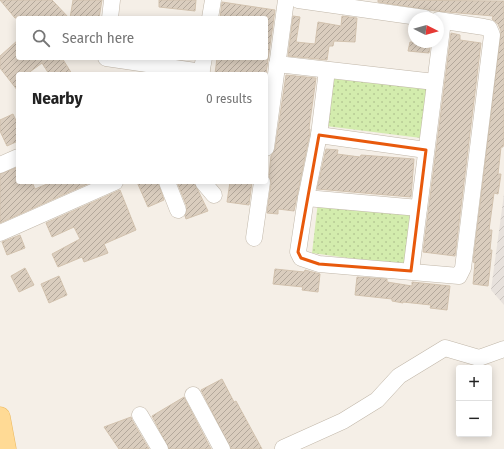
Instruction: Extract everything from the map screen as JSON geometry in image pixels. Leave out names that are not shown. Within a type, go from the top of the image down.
[{"type":"main road","points":[[0,417],[6,449]]},
{"type":"street","points":[[110,16],[112,0]]},
{"type":"street","points":[[210,16],[213,0]]},
{"type":"street","points":[[268,133],[286,0]]},
{"type":"street","points":[[298,0],[408,16]]},
{"type":"street","points":[[326,70],[319,135],[306,198],[298,252],[301,258],[319,264],[459,276],[463,268],[492,35],[489,28],[484,26],[444,20]]},
{"type":"street","points":[[411,271],[438,48]]},
{"type":"street","points":[[106,60],[202,68]]},
{"type":"street","points":[[277,64],[435,82]]},
{"type":"street","points":[[319,135],[426,150]]},
{"type":"street","points":[[0,165],[16,159]]},
{"type":"street","points":[[0,233],[110,184]]},
{"type":"street","points":[[168,184],[178,210]]},
{"type":"street","points":[[205,184],[214,196]]},
{"type":"street","points":[[254,238],[262,184]]},
{"type":"street","points":[[306,198],[419,208]]},
{"type":"street","points":[[283,448],[343,420],[378,400],[399,376],[445,348],[479,358],[504,349]]},
{"type":"street","points":[[193,395],[222,449]]},
{"type":"street","points":[[140,415],[160,449]]},
{"type":"highlighted area","points":[[319,135],[426,150],[411,271],[319,264],[301,258],[298,252]]},
{"type":"shaded area","points":[[504,194],[504,305],[491,290]]},
{"type":"green space","points":[[333,75],[428,88],[421,138],[326,126]]},
{"type":"green space","points":[[318,202],[413,215],[406,266],[312,253]]},
{"type":"building","points":[[0,0],[52,0],[67,16],[16,16],[15,18]]},
{"type":"building","points":[[73,0],[102,0],[99,16],[70,16]]},
{"type":"building","points":[[159,0],[196,0],[195,11],[159,7]]},
{"type":"building","points":[[378,0],[504,1],[504,142],[503,147],[501,147],[498,174],[501,174],[498,194],[494,193],[489,230],[492,230],[490,250],[492,250],[488,286],[473,284],[475,263],[473,262],[501,31],[498,24],[492,19],[493,16],[436,11],[378,2]]},
{"type":"building","points":[[222,2],[275,10],[268,60],[268,16],[220,16]]},
{"type":"building","points":[[293,16],[300,17],[296,42],[315,44],[318,22],[341,26],[342,16],[357,18],[355,42],[334,41],[333,46],[329,46],[327,60],[288,56]]},
{"type":"building","points":[[451,33],[460,35],[460,40],[481,43],[455,256],[423,252]]},
{"type":"building","points":[[16,42],[16,60],[63,60],[71,72],[48,72],[42,63],[30,72],[16,72],[16,88],[0,68],[0,56]]},
{"type":"building","points":[[409,48],[430,48],[429,53],[408,51]]},
{"type":"building","points":[[217,60],[268,60],[266,72],[215,72]]},
{"type":"building","points":[[286,75],[316,78],[309,128],[310,133],[294,211],[278,209],[278,214],[267,213],[271,183],[269,175],[271,156],[275,149]]},
{"type":"building","points":[[13,114],[16,121],[16,142],[7,146],[0,131],[0,120]]},
{"type":"building","points":[[326,149],[338,150],[337,154],[360,157],[361,155],[414,159],[411,197],[317,189]]},
{"type":"building","points":[[16,168],[16,184],[33,184],[35,189],[47,184],[88,184],[0,223],[0,174]]},
{"type":"building","points":[[138,184],[159,184],[164,200],[148,207]]},
{"type":"building","points":[[178,184],[195,184],[208,211],[186,219],[185,216],[187,207]]},
{"type":"building","points":[[230,184],[252,184],[249,205],[227,202]]},
{"type":"building","points":[[120,190],[136,230],[104,244],[108,253],[84,262],[82,257],[58,267],[52,254],[80,239],[74,227],[52,237],[46,223]]},
{"type":"building","points":[[20,235],[25,248],[7,255],[2,242]]},
{"type":"building","points":[[25,268],[34,285],[19,292],[11,276]]},
{"type":"building","points":[[275,269],[304,272],[305,270],[320,274],[318,292],[302,290],[303,287],[273,284]]},
{"type":"building","points":[[59,276],[67,295],[49,303],[41,284]]},
{"type":"building","points":[[357,277],[387,279],[387,282],[412,286],[412,282],[450,286],[447,310],[430,308],[431,305],[403,303],[392,301],[392,299],[355,295]]},
{"type":"building","points":[[222,379],[234,402],[236,401],[262,449],[231,449],[201,390]]},
{"type":"building","points":[[184,397],[211,449],[169,449],[152,416]]},
{"type":"building","points":[[131,417],[149,449],[119,449],[104,427]]}]
